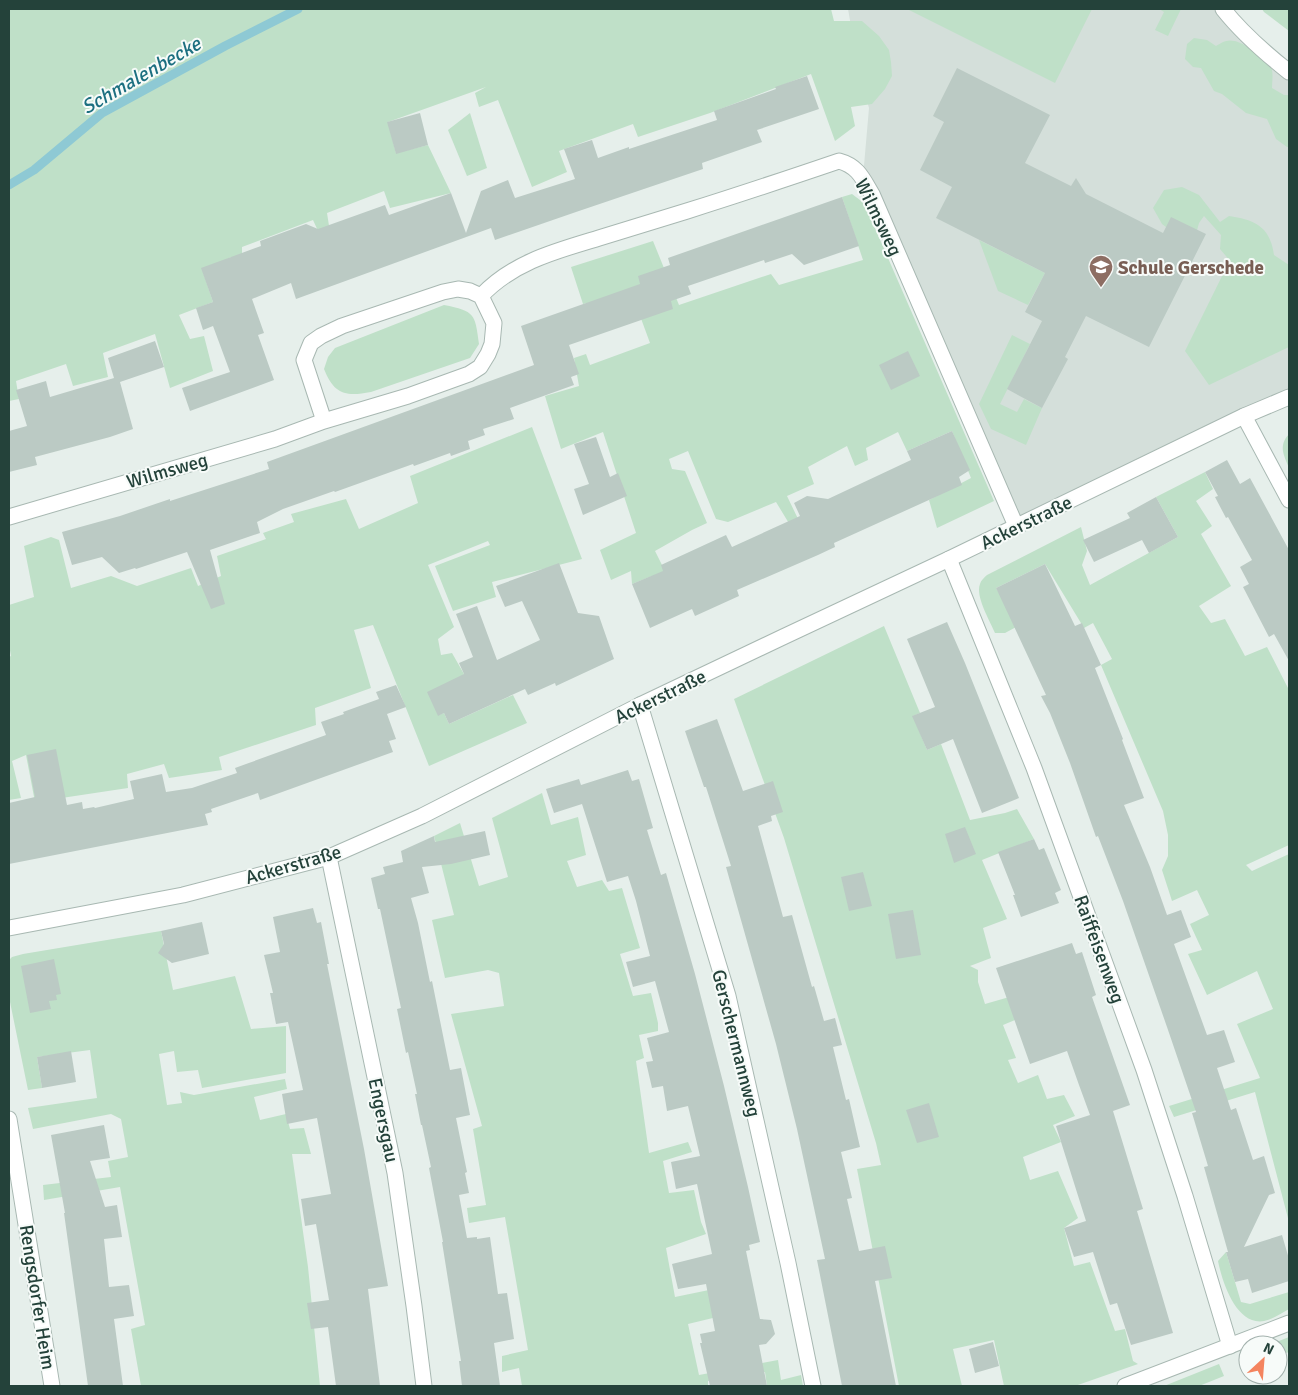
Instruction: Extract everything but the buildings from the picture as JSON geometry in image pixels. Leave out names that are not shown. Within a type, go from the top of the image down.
[{"type":"street","points":[[1223,9],[1248,37],[1289,72]]},
{"type":"street","name":"Wilmsweg","points":[[9,517],[275,438],[408,396],[469,374],[480,367],[492,344],[494,323],[481,296],[493,284],[514,269],[546,256],[839,161],[848,163],[857,170],[872,194],[1016,526]]},
{"type":"street","points":[[324,421],[304,360],[311,344],[342,326],[443,292],[458,289],[470,291],[481,296]]},
{"type":"street","name":"Ackerstraße","points":[[9,928],[183,895],[329,856],[422,816],[640,705],[949,559],[1244,416],[1289,397]]},
{"type":"street","points":[[1244,416],[1289,500]]},
{"type":"street","name":"Raiffeisenweg","points":[[949,559],[1034,768],[1144,1070],[1185,1196],[1230,1346]]},
{"type":"street","name":"Gerschermannweg","points":[[640,705],[728,996],[788,1263],[813,1386]]},
{"type":"street","name":"Engersgau","points":[[329,856],[395,1173],[424,1386]]},
{"type":"street","name":"Rengsdorfer Heim","points":[[9,1119],[52,1386]]},
{"type":"street","points":[[1126,1386],[1289,1324]]},
{"type":"shaded area","name":"Schule Gerschede","points":[[848,9],[1223,9],[1289,71],[1289,400],[1016,526],[863,177],[869,108],[860,77]]},
{"type":"green space","points":[[9,9],[831,9],[834,21],[862,21],[879,36],[889,50],[892,76],[885,89],[872,104],[851,107],[855,126],[835,141],[811,74],[710,113],[638,137],[633,124],[559,151],[567,172],[532,187],[498,100],[479,107],[475,93],[486,87],[388,122],[396,153],[428,145],[451,193],[390,208],[384,191],[327,213],[330,232],[319,233],[313,220],[242,247],[242,260],[231,257],[203,272],[213,302],[179,315],[190,339],[204,336],[213,371],[170,388],[155,334],[103,353],[108,377],[73,386],[66,364],[16,381],[19,399],[9,401]]},
{"type":"green space","points":[[907,9],[1092,9],[1055,83]]},
{"type":"green space","points":[[1159,9],[1181,9],[1168,36],[1155,30],[1164,12]]},
{"type":"green space","points":[[1262,9],[1289,9],[1289,31],[1264,12]]},
{"type":"green space","points":[[1194,38],[1207,40],[1216,46],[1227,41],[1238,42],[1254,50],[1264,58],[1272,70],[1272,88],[1284,95],[1289,95],[1289,147],[1276,139],[1267,119],[1246,113],[1222,94],[1214,91],[1201,68],[1193,67],[1185,59],[1187,44]]},
{"type":"green space","points":[[470,113],[487,168],[467,176],[448,130]]},
{"type":"green space","points":[[1182,187],[1199,195],[1220,222],[1229,216],[1247,220],[1260,226],[1269,238],[1274,255],[1289,265],[1289,347],[1209,385],[1185,351],[1226,268],[1242,275],[1220,249],[1221,235],[1204,216],[1199,223],[1196,234],[1174,233],[1162,224],[1153,208],[1164,190]]},
{"type":"green space","points":[[852,194],[864,203],[994,501],[937,528],[929,500],[971,478],[952,431],[907,451],[898,432],[866,448],[868,460],[855,466],[847,446],[808,467],[814,484],[787,496],[800,523],[790,525],[776,502],[728,522],[716,519],[688,451],[669,459],[672,469],[685,471],[707,523],[655,551],[672,585],[652,576],[632,584],[631,571],[611,580],[600,550],[636,533],[603,432],[561,449],[545,396],[579,386],[574,358],[586,354],[590,365],[650,343],[632,294],[583,304],[571,267],[653,241],[679,305],[771,274],[779,285],[863,260],[842,197]]},
{"type":"green space","points":[[979,240],[1045,273],[1028,305],[998,291]]},
{"type":"green space","points":[[444,305],[468,312],[474,320],[479,344],[470,358],[371,392],[347,394],[336,389],[332,384],[324,369],[328,357],[335,348]]},
{"type":"green space","points":[[1012,335],[1030,344],[1000,404],[1017,412],[1024,399],[1042,408],[1026,445],[991,429],[979,404]]},
{"type":"green space","points":[[532,427],[582,559],[492,582],[496,597],[453,611],[435,566],[490,545],[488,541],[428,565],[454,627],[438,639],[441,655],[452,653],[464,674],[439,715],[444,713],[449,724],[513,695],[527,723],[429,766],[373,625],[354,630],[371,688],[315,708],[316,725],[219,757],[222,770],[169,778],[164,764],[127,774],[128,788],[35,802],[26,755],[12,761],[21,798],[9,800],[9,657],[11,656],[9,645],[9,605],[34,597],[24,546],[51,537],[59,540],[71,588],[111,576],[137,586],[191,568],[198,586],[221,576],[217,556],[266,539],[263,533],[294,522],[291,514],[346,499],[359,529],[418,503],[410,476]]},
{"type":"green space","points":[[1289,434],[1289,468],[1283,447]]},
{"type":"green space","points":[[1205,472],[1213,489],[1196,501],[1212,526],[1201,534],[1231,586],[1199,606],[1211,623],[1225,619],[1245,656],[1267,647],[1289,690],[1289,845],[1246,865],[1252,871],[1289,854],[1289,1222],[1255,1092],[1174,1117],[1169,1106],[1260,1078],[1237,1024],[1273,1009],[1257,971],[1207,995],[1188,954],[1202,950],[1190,924],[1209,915],[1197,890],[1172,901],[1162,870],[1168,856],[1168,835],[1163,811],[1101,665],[1112,659],[1093,623],[1084,628],[1045,564],[996,588],[1018,626],[1005,633],[995,633],[984,608],[979,589],[980,583],[987,575],[1081,527],[1087,551],[1082,565],[1090,585],[1178,537],[1156,497]]},
{"type":"green space","points":[[884,626],[920,713],[913,716],[927,750],[941,744],[970,820],[1017,809],[1034,839],[982,860],[1007,919],[983,928],[991,958],[970,966],[978,970],[978,982],[985,1004],[1030,991],[1037,1011],[1003,1025],[1016,1058],[1008,1060],[1018,1083],[1038,1075],[1047,1099],[1064,1095],[1075,1116],[1053,1125],[1061,1142],[1023,1157],[1030,1180],[1058,1171],[1078,1218],[1064,1228],[1074,1266],[1090,1262],[1115,1331],[1125,1329],[1133,1361],[1138,1364],[1075,1386],[1004,1386],[994,1340],[953,1349],[962,1386],[899,1386],[857,1169],[881,1165],[876,1143],[784,838],[734,699]]},
{"type":"green space","points":[[542,793],[551,825],[578,817],[586,855],[567,861],[577,887],[602,880],[609,891],[622,888],[640,948],[620,954],[633,996],[651,993],[658,1023],[658,1031],[639,1035],[644,1058],[636,1061],[649,1153],[688,1142],[692,1152],[663,1161],[669,1193],[694,1190],[701,1222],[706,1234],[666,1248],[675,1297],[709,1290],[717,1317],[688,1324],[699,1375],[778,1360],[781,1380],[801,1375],[803,1386],[767,1386],[765,1372],[708,1381],[708,1386],[522,1386],[519,1368],[502,1372],[502,1356],[528,1350],[505,1217],[469,1223],[467,1208],[486,1205],[473,1129],[482,1126],[451,1014],[504,1006],[499,973],[488,970],[445,978],[432,920],[454,915],[434,836],[460,823],[479,886],[508,877],[492,818]]},
{"type":"green space","points":[[161,931],[173,990],[235,976],[251,1029],[286,1026],[286,1073],[202,1088],[198,1070],[177,1072],[174,1051],[159,1054],[167,1105],[182,1103],[180,1092],[194,1095],[285,1079],[287,1089],[254,1097],[260,1120],[286,1114],[290,1129],[304,1128],[311,1154],[292,1154],[308,1267],[320,1386],[141,1386],[131,1329],[145,1325],[120,1187],[44,1200],[43,1185],[111,1177],[108,1161],[128,1157],[121,1119],[111,1114],[33,1129],[28,1108],[97,1098],[90,1050],[37,1057],[42,1088],[28,1090],[9,997],[9,960],[12,957],[23,954]]},
{"type":"green space","points":[[1226,1252],[1241,1302],[1250,1304],[1289,1292],[1289,1309],[1264,1321],[1254,1321],[1246,1317],[1232,1300],[1223,1280],[1218,1261]]},
{"type":"green space","points":[[1219,1364],[1224,1376],[1199,1386],[1164,1386]]},
{"type":"waterway","name":"Schmalenbecke","points":[[9,185],[34,170],[102,113],[225,46],[298,9]]},
{"type":"place","name":"Schule Gerschede","points":[[1101,288]]}]
